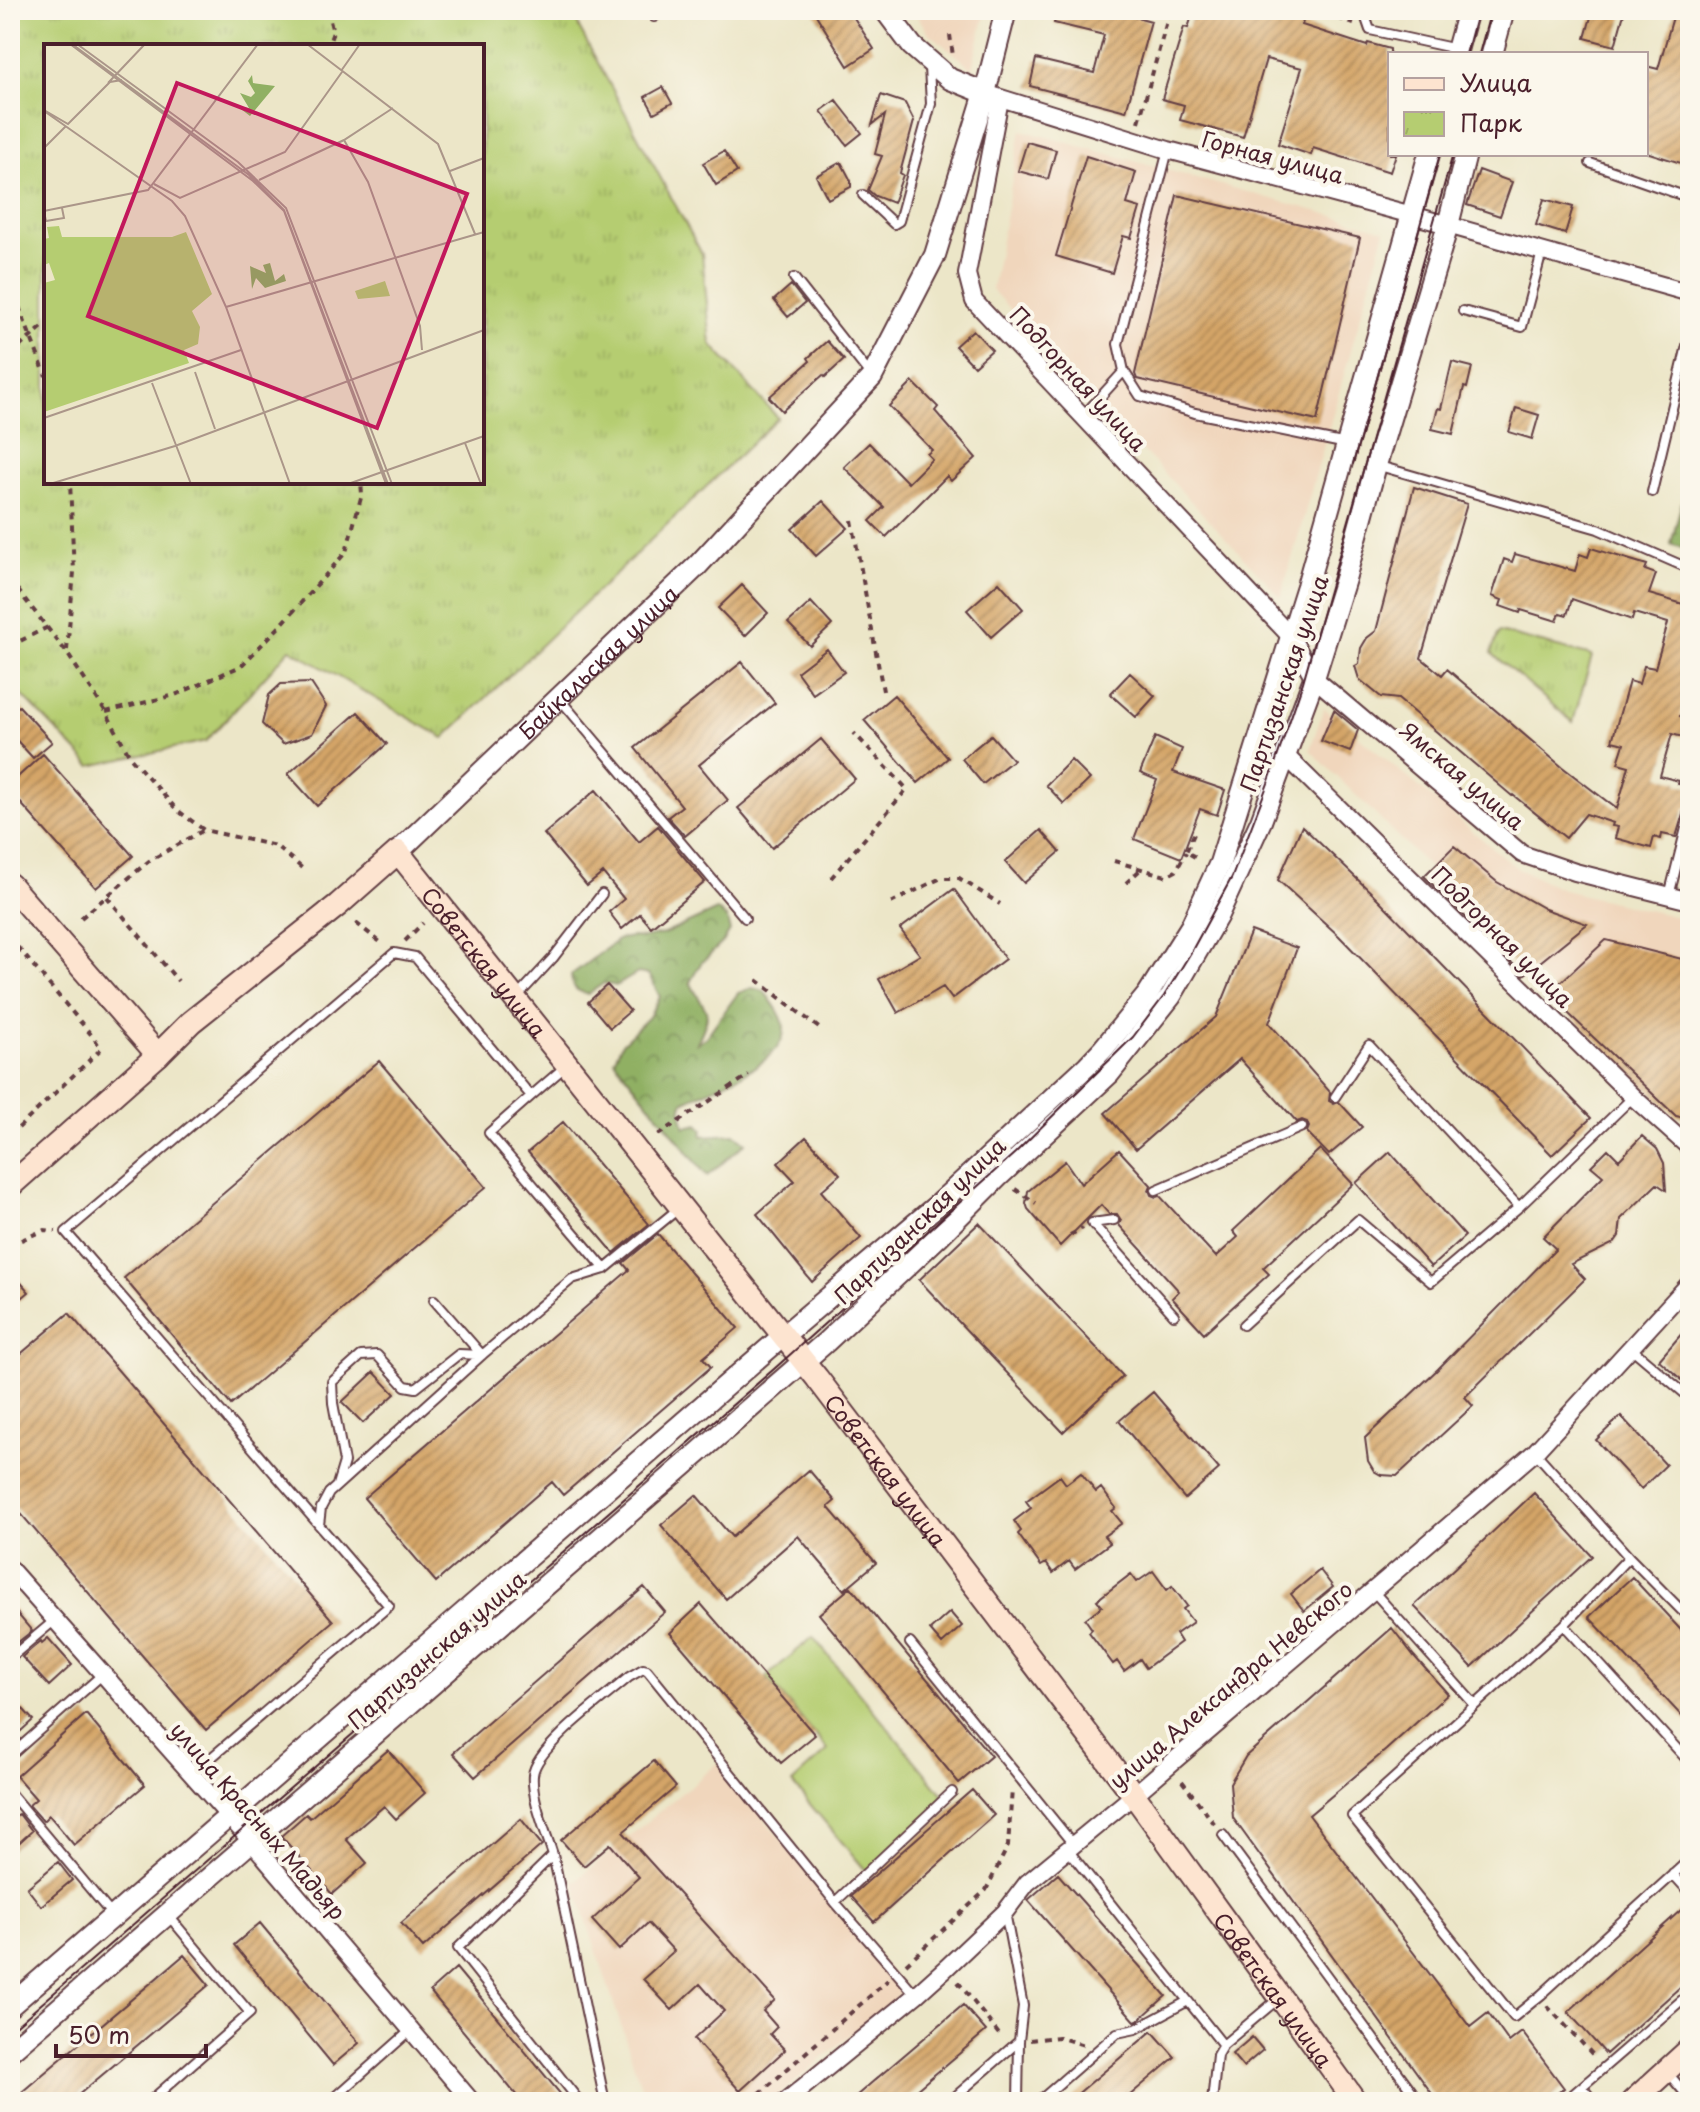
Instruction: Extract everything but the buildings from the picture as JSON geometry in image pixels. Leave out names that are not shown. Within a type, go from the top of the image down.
[{"type":"main road","name":"Советская улица","points":[[398,852],[803,1361],[1134,1795],[1356,2102]]},
{"type":"main road","name":"Байкальская улица","points":[[10,1186],[191,1022],[338,905],[398,852]]},
{"type":"main road","points":[[10,885],[158,1055]]},
{"type":"main road","points":[[1632,2102],[1690,2049]]},
{"type":"street","points":[[885,10],[912,46],[950,79],[993,96]]},
{"type":"street","name":"Байкальская улица","points":[[398,852],[698,565],[872,377],[935,255],[993,96],[1006,10]]},
{"type":"street","points":[[1457,51],[1468,10]]},
{"type":"street","points":[[1493,52],[1504,10]]},
{"type":"street","name":"Горная улица","points":[[993,96],[1168,150],[1690,293]]},
{"type":"street","name":"Подгорная улица","points":[[993,96],[967,274],[974,301],[1291,637]]},
{"type":"street","name":"Партизанская улица","points":[[10,2006],[935,1207],[1087,1066],[1148,994],[1191,926],[1220,863],[1291,637],[1428,156]]},
{"type":"street","name":"Партизанская улица","points":[[10,2051],[803,1361],[1109,1074],[1171,996],[1217,917],[1261,821],[1314,678],[1448,225],[1465,156]]},
{"type":"street","name":"Ямская улица","points":[[1291,637],[1314,678],[1522,854],[1575,872],[1690,901]]},
{"type":"street","name":"Подгорная улица","points":[[1285,755],[1633,1097],[1690,1148]]},
{"type":"street","name":"улица Александра Невского","points":[[785,2102],[946,1968],[1005,1912],[1027,1883],[1535,1452],[1690,1283]]},
{"type":"street","name":"улица Красных Мадьяр","points":[[10,1570],[251,1841],[472,2102]]},
{"type":"lane","points":[[654,17],[663,10]]},
{"type":"lane","points":[[1363,10],[1370,30],[1457,51]]},
{"type":"lane","points":[[863,195],[894,224],[899,221],[931,104],[929,61]]},
{"type":"lane","points":[[1168,150],[1118,344],[1124,371],[1140,396],[1195,413],[1347,444]]},
{"type":"lane","points":[[1590,163],[1690,198]]},
{"type":"lane","points":[[1463,311],[1522,327],[1542,252]]},
{"type":"lane","points":[[794,278],[872,377]]},
{"type":"lane","points":[[1652,492],[1690,333]]},
{"type":"lane","points":[[1083,416],[1124,371]]},
{"type":"lane","points":[[1376,465],[1598,529],[1690,569]]},
{"type":"lane","points":[[559,697],[745,918]]},
{"type":"lane","points":[[1669,896],[1690,812]]},
{"type":"lane","points":[[515,999],[553,958],[602,894]]},
{"type":"lane","points":[[192,1774],[389,1606],[66,1232],[394,953],[415,957],[531,1096]]},
{"type":"lane","points":[[1335,1097],[1369,1045],[1519,1207]]},
{"type":"lane","points":[[567,1065],[489,1133],[605,1269]]},
{"type":"lane","points":[[1243,1325],[1358,1220],[1431,1282],[1519,1207],[1633,1097]]},
{"type":"lane","points":[[1156,1190],[1302,1127]]},
{"type":"lane","points":[[319,1525],[321,1508],[329,1493],[482,1355],[572,1279],[605,1269],[680,1207]]},
{"type":"lane","points":[[1114,1220],[1092,1223],[1174,1315]]},
{"type":"lane","points":[[434,1300],[482,1355]]},
{"type":"lane","points":[[1631,1347],[1690,1398]]},
{"type":"lane","points":[[337,1486],[344,1462],[332,1382],[361,1356],[377,1355],[405,1386],[416,1388],[459,1354],[482,1355]]},
{"type":"lane","points":[[1535,1452],[1629,1557],[1690,1619]]},
{"type":"lane","points":[[1629,1557],[1564,1625],[1352,1816],[1514,2017],[1690,1859]]},
{"type":"lane","points":[[1373,1591],[1474,1704]]},
{"type":"lane","points":[[10,1658],[55,1620]]},
{"type":"lane","points":[[1564,1625],[1690,1763]]},
{"type":"lane","points":[[910,1643],[1013,1770],[1223,2045]]},
{"type":"lane","points":[[605,2102],[553,1855],[533,1788],[535,1765],[548,1746],[629,1677],[643,1669],[647,1670],[835,1902],[916,1995]]},
{"type":"lane","points":[[10,1756],[103,1674]]},
{"type":"lane","points":[[835,1902],[952,1792]]},
{"type":"lane","points":[[10,1793],[114,1917]]},
{"type":"lane","points":[[1223,1835],[1420,2102]]},
{"type":"lane","points":[[553,1855],[458,1948],[580,2102]]},
{"type":"lane","points":[[1673,1874],[1690,1893]]},
{"type":"lane","points":[[1005,1912],[1023,2006],[1018,2102]]},
{"type":"lane","points":[[149,2102],[250,2013],[167,1914]]},
{"type":"lane","points":[[1564,2102],[1690,1993]]},
{"type":"lane","points":[[1212,2102],[1217,2055],[1223,2045],[1282,1996]]},
{"type":"lane","points":[[1038,2102],[1117,2033],[1136,2029],[1188,2001]]},
{"type":"lane","points":[[330,2102],[411,2030]]},
{"type":"lane","points":[[949,2102],[1019,2041]]},
{"type":"lane","points":[[1666,2071],[1690,2099]]},
{"type":"lane","points":[[1582,2087],[1594,2102]]},
{"type":"path","points":[[327,10],[333,32],[329,44]]},
{"type":"path","points":[[1134,140],[1170,10]]},
{"type":"path","points":[[1315,10],[1370,30]]},
{"type":"path","points":[[950,35],[954,58]]},
{"type":"path","points":[[10,284],[44,371]]},
{"type":"path","points":[[10,355],[44,326]]},
{"type":"path","points":[[67,653],[74,572],[70,484]]},
{"type":"path","points":[[106,712],[175,695],[241,666],[346,552],[362,494],[361,484]]},
{"type":"path","points":[[852,520],[883,691]]},
{"type":"path","points":[[10,580],[67,653],[106,712],[131,758],[177,810],[204,830],[276,846],[302,868]]},
{"type":"path","points":[[10,646],[48,627]]},
{"type":"path","points":[[831,878],[907,789],[854,733]]},
{"type":"path","points":[[81,918],[149,861],[204,830]]},
{"type":"path","points":[[1114,861],[1166,876],[1176,871],[1194,834]]},
{"type":"path","points":[[1186,852],[1199,859]]},
{"type":"path","points":[[1126,883],[1141,869]]},
{"type":"path","points":[[891,903],[941,878],[959,878],[1000,904]]},
{"type":"path","points":[[107,897],[178,981]]},
{"type":"path","points":[[356,923],[394,953],[423,923]]},
{"type":"path","points":[[10,938],[101,1049],[10,1136]]},
{"type":"path","points":[[757,980],[819,1028]]},
{"type":"path","points":[[658,1135],[749,1075]]},
{"type":"path","points":[[998,1177],[1036,1203]]},
{"type":"path","points":[[10,1245],[44,1230],[66,1232]]},
{"type":"path","points":[[750,2102],[986,1890],[1008,1846],[1013,1770]]},
{"type":"path","points":[[1182,1781],[1223,1835]]},
{"type":"path","points":[[946,1968],[1010,2049]]},
{"type":"path","points":[[1547,2006],[1600,2063]]},
{"type":"path","points":[[1019,2041],[1058,2037],[1098,2049]]},
{"type":"shaded area","points":[[913,10],[986,10],[972,68],[928,32]]},
{"type":"shaded area","points":[[1021,130],[1385,230],[1281,597],[992,290]]},
{"type":"shaded area","points":[[1324,708],[1518,869],[1567,891],[1690,920],[1690,1119],[1647,1082],[1310,750]]},
{"type":"shaded area","points":[[718,1763],[905,1990],[770,2102],[646,2102],[574,1882]]},
{"type":"green space","points":[[10,10],[575,10],[579,28],[702,254],[711,344],[778,418],[444,738],[290,649],[206,741],[91,766],[22,695],[10,704]]},
{"type":"green space","points":[[1690,471],[1690,551],[1671,544]]},
{"type":"green space","points":[[1499,632],[1592,656],[1573,722],[1491,653]]},
{"type":"green space","points":[[717,910],[727,919],[730,931],[701,963],[690,982],[707,1017],[697,1043],[706,1037],[738,993],[752,988],[764,991],[780,1014],[784,1029],[781,1042],[759,1064],[683,1102],[681,1112],[685,1127],[698,1124],[703,1129],[702,1136],[735,1134],[746,1143],[707,1176],[614,1060],[622,1043],[649,1017],[660,997],[649,975],[638,973],[616,986],[604,983],[588,994],[575,988],[571,975],[619,939],[664,934]]},
{"type":"green space","points":[[813,1637],[949,1802],[868,1873],[792,1783],[828,1750],[766,1677]]},
{"type":"tram line","points":[[1467,52],[1478,10]]},
{"type":"tram line","points":[[1480,52],[1491,10]]},
{"type":"tram line","points":[[1353,464],[1439,156]]},
{"type":"tram line","points":[[10,2031],[774,1369],[1015,1153],[1133,1037],[1190,954],[1232,877],[1270,778],[1303,682],[1452,156]]}]
